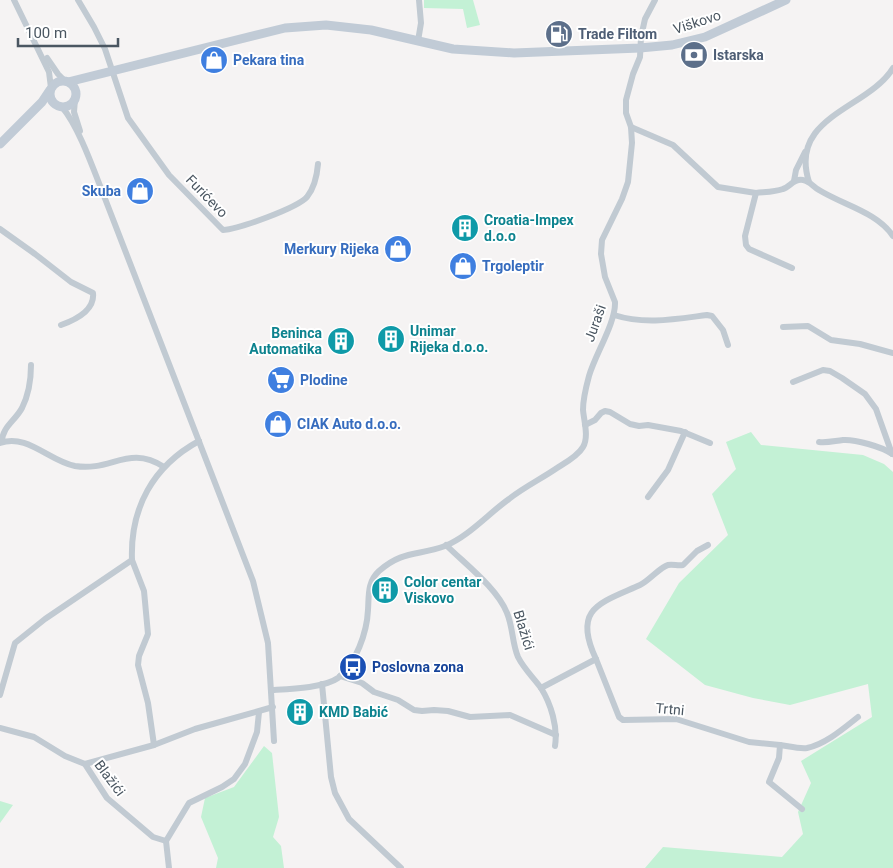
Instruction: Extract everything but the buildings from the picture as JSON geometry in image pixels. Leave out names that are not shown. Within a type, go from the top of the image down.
[{"type":"main road","name":"Viškovo","points":[[66,81],[285,28],[326,25],[371,30],[453,49],[514,53],[672,45],[705,37],[786,0]]},
{"type":"main road","points":[[23,121],[43,108],[70,105],[84,85],[108,71]]},
{"type":"main road","points":[[0,144],[42,102],[56,82],[66,81],[74,86],[76,96]]},
{"type":"main road","points":[[51,89],[51,98],[59,106]]},
{"type":"street","points":[[14,0],[49,72],[51,89]]},
{"type":"street","points":[[78,0],[94,27],[108,71]]},
{"type":"street","points":[[418,41],[421,23],[420,0]]},
{"type":"street","name":"Juraši","points":[[446,545],[470,530],[516,493],[571,458],[583,448],[585,441],[584,394],[591,370],[614,315],[616,302],[605,277],[601,254],[602,240],[628,182],[632,143],[631,127],[626,112],[626,100],[632,74],[640,58],[640,37],[645,19],[655,0]]},
{"type":"street","points":[[35,40],[54,69],[66,81]]},
{"type":"street","points":[[794,181],[796,170],[809,143],[820,128],[838,111],[883,81],[893,68]]},
{"type":"street","name":"Furićevo","points":[[108,71],[128,118],[169,175],[223,230],[255,221],[306,199],[313,189],[318,164]]},
{"type":"street","points":[[76,96],[74,112],[85,150]]},
{"type":"street","points":[[59,106],[71,120],[85,150],[253,581],[268,643],[274,741]]},
{"type":"street","points":[[631,127],[674,145],[718,187],[756,193],[783,189],[794,181],[803,180],[874,218],[888,229],[893,236]]},
{"type":"street","points":[[806,150],[805,167],[809,182]]},
{"type":"street","points":[[756,193],[745,236],[746,244],[749,249],[792,268]]},
{"type":"street","points":[[0,230],[71,282],[93,293],[91,306],[73,320],[61,325]]},
{"type":"street","points":[[614,315],[627,320],[644,321],[712,316],[723,330],[728,345]]},
{"type":"street","points":[[783,326],[808,326],[831,340],[860,344],[893,352]]},
{"type":"street","points":[[31,365],[30,386],[21,410],[4,430],[1,443],[13,440],[20,442],[30,445],[57,461],[79,466],[96,467],[127,458],[138,457],[154,461],[164,467]]},
{"type":"street","points":[[793,382],[823,370],[836,375],[865,394],[876,409],[892,454]]},
{"type":"street","points":[[585,425],[592,422],[605,411],[630,424],[665,427],[684,432],[710,443]]},
{"type":"street","points":[[648,497],[668,470],[684,432]]},
{"type":"street","points":[[819,442],[844,440],[892,454]]},
{"type":"street","points":[[154,745],[148,703],[138,665],[139,656],[148,634],[144,591],[132,560],[134,524],[140,504],[164,467],[182,450],[199,441]]},
{"type":"street","points":[[272,690],[322,684],[338,678],[360,646],[368,612],[368,592],[371,581],[377,573],[396,558],[446,545]]},
{"type":"street","name":"Blažići","points":[[446,545],[490,589],[506,611],[518,655],[550,704],[556,735],[555,746]]},
{"type":"street","name":"Trtni","points":[[708,545],[697,551],[683,565],[668,565],[642,584],[610,597],[597,606],[589,616],[587,628],[589,644],[619,717],[624,720],[676,719],[749,742],[807,748],[820,744],[858,717]]},
{"type":"street","points":[[0,695],[15,643],[45,618],[132,560]]},
{"type":"street","points":[[540,688],[596,659]]},
{"type":"street","points":[[340,676],[362,683],[374,692],[398,700],[414,710],[448,711],[470,717],[510,715],[556,735]]},
{"type":"street","points":[[322,684],[331,777],[335,793],[349,819],[401,868]]},
{"type":"street","points":[[85,764],[154,745],[195,729],[273,707]]},
{"type":"street","points":[[169,868],[166,841],[189,803],[234,779],[245,764],[257,732],[259,712]]},
{"type":"street","name":"Blažići","points":[[0,728],[34,737],[66,756],[85,764],[107,798],[153,837],[166,841]]},
{"type":"street","points":[[780,745],[779,758],[769,782],[802,810]]},
{"type":"green space","points":[[424,0],[473,0],[480,25],[467,28],[463,9],[424,8]]},
{"type":"green space","points":[[751,432],[761,445],[863,455],[884,464],[893,472],[893,868],[645,868],[663,847],[782,857],[803,834],[798,812],[811,783],[801,761],[872,717],[868,684],[790,705],[753,698],[705,685],[646,639],[679,583],[728,535],[712,494],[736,469],[726,442]]},
{"type":"green space","points":[[264,746],[272,753],[279,817],[273,837],[281,846],[284,868],[216,868],[218,858],[201,817],[205,798],[234,787]]},
{"type":"green space","points":[[0,801],[13,805],[0,823]]},
{"type":"place","name":"Trade Filtom","points":[[559,34]]},
{"type":"place","name":"Istarska","points":[[694,55]]},
{"type":"place","name":"Pekara tina","points":[[214,60]]},
{"type":"place","name":"Skuba","points":[[140,191]]},
{"type":"place","name":"Croatia-Impex d.o.o","points":[[465,228]]},
{"type":"place","name":"Merkury Rijeka","points":[[398,249]]},
{"type":"place","name":"Trgoleptir","points":[[463,266]]},
{"type":"place","name":"Unimar Rijeka d.o.o.","points":[[391,339]]},
{"type":"place","name":"Beninca Automatika","points":[[341,341]]},
{"type":"place","name":"Plodine","points":[[281,380]]},
{"type":"place","name":"CIAK Auto d.o.o.","points":[[278,424]]},
{"type":"place","name":"Color centar Viskovo","points":[[385,590]]},
{"type":"place","name":"Poslovna zona","points":[[353,667]]},
{"type":"place","name":"KMD Babić","points":[[300,712]]}]
